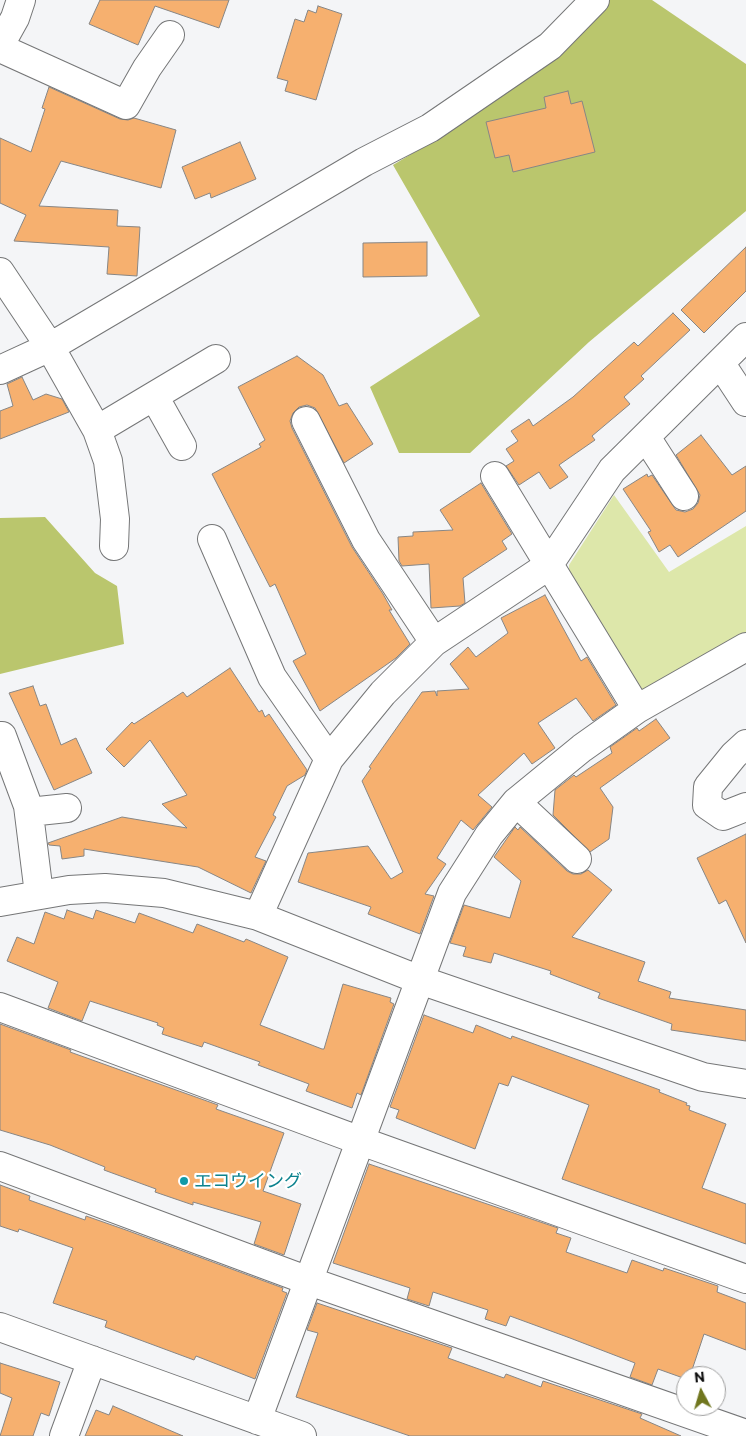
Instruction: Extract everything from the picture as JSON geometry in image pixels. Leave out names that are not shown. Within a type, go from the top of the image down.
[{"type":"street","points":[[21,0],[15,18],[0,46],[126,105],[146,68],[170,35]]},
{"type":"street","points":[[0,370],[50,347],[364,162],[430,128],[550,46],[595,0]]},
{"type":"street","points":[[0,272],[50,347],[97,430],[108,461],[114,519],[114,546]]},
{"type":"street","points":[[258,916],[329,759],[383,693],[434,642],[548,566],[612,470],[721,364],[746,337]]},
{"type":"street","points":[[97,430],[216,359]]},
{"type":"street","points":[[721,364],[746,402]]},
{"type":"street","points":[[154,396],[182,446]]},
{"type":"street","points":[[306,421],[366,540],[434,642]]},
{"type":"street","points":[[646,437],[684,496]]},
{"type":"street","points":[[495,476],[548,566],[637,709]]},
{"type":"street","points":[[212,539],[272,677],[329,759]]},
{"type":"street","points":[[257,1420],[452,893],[489,835],[516,802],[582,748],[637,709],[746,647]]},
{"type":"street","points":[[2,736],[29,812],[39,894]]},
{"type":"street","points":[[746,744],[734,755],[708,787],[707,805],[724,816],[746,807]]},
{"type":"street","points":[[516,802],[577,859]]},
{"type":"street","points":[[29,812],[67,808]]},
{"type":"street","points":[[0,902],[39,894],[105,888],[164,893],[258,916],[420,980],[703,1077],[746,1084]]},
{"type":"street","points":[[0,1007],[360,1141],[746,1279]]},
{"type":"street","points":[[0,1166],[309,1281],[746,1434]]},
{"type":"street","points":[[0,1327],[302,1436]]},
{"type":"street","points":[[64,1436],[92,1360]]},
{"type":"green space","points":[[609,0],[652,0],[746,64],[746,211],[589,342],[470,453],[399,453],[370,387],[480,316],[393,165],[428,144],[560,50]]},
{"type":"green space","points":[[614,495],[669,572],[746,526],[746,638],[648,694],[639,692],[569,580],[569,565]]},
{"type":"green space","points":[[45,517],[95,573],[117,586],[124,644],[0,674],[0,518]]},
{"type":"building","points":[[100,0],[229,0],[219,28],[155,6],[138,45],[89,24]]},
{"type":"building","points":[[318,6],[342,14],[316,100],[285,91],[288,81],[277,78],[295,19],[304,22],[308,10],[316,13]]},
{"type":"building","points":[[49,87],[120,119],[128,120],[134,118],[176,130],[161,188],[61,161],[39,206],[118,210],[117,226],[140,227],[137,276],[107,274],[109,247],[14,241],[26,215],[0,203],[0,138],[31,152],[45,109],[42,108]]},
{"type":"building","points":[[568,91],[571,104],[582,101],[595,152],[513,172],[509,155],[495,158],[486,122],[546,108],[544,97]]},
{"type":"building","points":[[240,142],[256,179],[211,198],[210,193],[195,199],[182,167]]},
{"type":"building","points":[[427,242],[427,276],[363,277],[363,243]]},
{"type":"building","points":[[746,247],[746,291],[704,333],[681,310]]},
{"type":"building","points":[[673,313],[690,330],[641,376],[644,379],[624,397],[630,404],[592,436],[595,440],[559,465],[568,477],[550,489],[539,472],[519,485],[506,466],[514,461],[506,449],[518,441],[511,431],[529,419],[533,426],[573,397],[634,342],[638,346]]},
{"type":"building","points":[[297,356],[323,375],[339,406],[347,403],[373,444],[344,463],[315,408],[307,405],[299,407],[293,413],[290,421],[352,547],[383,594],[392,610],[389,610],[410,644],[396,658],[320,711],[293,661],[306,654],[275,584],[270,587],[212,474],[261,447],[259,444],[265,440],[238,387]]},
{"type":"building","points":[[22,377],[33,400],[46,394],[62,399],[69,412],[0,439],[0,411],[13,406],[7,384]]},
{"type":"building","points":[[701,435],[732,475],[746,466],[746,511],[678,557],[670,545],[659,552],[648,532],[651,531],[623,489],[647,474],[648,477],[652,475],[676,510],[685,512],[693,509],[698,503],[700,495],[676,455]]},
{"type":"building","points":[[481,483],[512,534],[502,541],[507,549],[463,578],[465,603],[460,606],[431,608],[429,564],[402,566],[399,561],[398,537],[413,536],[413,532],[453,530],[440,510]]},
{"type":"building","points":[[545,595],[581,661],[587,657],[616,705],[593,721],[576,698],[538,723],[555,748],[532,764],[524,753],[478,795],[492,807],[473,830],[461,820],[437,858],[446,864],[425,894],[434,896],[420,934],[368,914],[371,907],[298,882],[308,853],[368,846],[391,879],[403,872],[362,781],[371,768],[369,767],[422,692],[435,691],[437,696],[437,691],[469,689],[450,664],[468,647],[476,657],[508,633],[501,618]]},
{"type":"building","points":[[230,668],[259,712],[262,710],[265,717],[269,714],[307,770],[305,775],[287,786],[273,815],[276,817],[255,857],[266,861],[251,893],[198,867],[84,849],[84,856],[62,859],[60,846],[49,845],[48,843],[122,817],[187,828],[162,804],[187,795],[150,740],[124,767],[106,749],[132,722],[134,724],[183,692],[187,697]]},
{"type":"building","points":[[33,686],[40,706],[46,704],[61,745],[76,738],[92,773],[54,790],[9,693]]},
{"type":"building","points":[[656,719],[670,738],[600,788],[613,807],[609,839],[590,852],[553,815],[555,790],[574,775],[576,777],[612,753],[610,747],[637,728],[639,731]]},
{"type":"building","points":[[515,827],[518,830],[520,827],[567,871],[573,874],[581,874],[588,870],[612,890],[572,937],[645,962],[638,981],[671,992],[669,998],[746,1010],[746,1041],[671,1030],[672,1024],[598,998],[600,993],[550,974],[551,971],[494,953],[491,963],[463,956],[466,947],[450,943],[464,905],[510,918],[521,881],[494,857]]},
{"type":"building","points":[[746,834],[746,943],[726,900],[719,904],[697,858]]},
{"type":"building","points":[[67,910],[93,919],[96,910],[135,923],[139,913],[193,933],[197,924],[244,942],[246,939],[288,957],[260,1025],[322,1049],[324,1049],[343,984],[391,998],[390,1002],[394,1004],[361,1095],[357,1093],[352,1108],[306,1091],[309,1084],[258,1065],[260,1062],[204,1042],[202,1047],[162,1034],[164,1028],[157,1025],[158,1023],[90,1001],[82,1021],[48,1008],[58,982],[7,961],[17,937],[34,944],[45,912],[64,919]]},
{"type":"building","points":[[424,1015],[473,1033],[476,1025],[511,1039],[512,1036],[660,1090],[659,1092],[687,1103],[686,1105],[690,1106],[689,1110],[726,1124],[702,1188],[746,1204],[746,1244],[562,1179],[589,1105],[512,1076],[508,1086],[499,1083],[475,1149],[396,1118],[399,1110],[390,1107]]},
{"type":"building","points":[[0,1024],[71,1050],[70,1052],[218,1105],[216,1109],[284,1133],[263,1191],[301,1204],[284,1255],[254,1244],[261,1222],[193,1202],[193,1205],[155,1192],[156,1189],[104,1170],[105,1167],[50,1145],[0,1130]]},
{"type":"building","points":[[369,1164],[558,1228],[556,1233],[571,1238],[566,1252],[627,1273],[632,1260],[663,1271],[664,1268],[718,1286],[717,1292],[746,1303],[746,1350],[704,1334],[693,1366],[676,1366],[676,1375],[658,1369],[652,1385],[630,1377],[635,1363],[570,1338],[510,1316],[506,1326],[485,1319],[488,1310],[433,1292],[429,1306],[407,1299],[410,1288],[333,1263]]},
{"type":"building","points":[[0,1185],[30,1196],[29,1200],[85,1220],[86,1216],[283,1288],[282,1291],[287,1293],[255,1379],[196,1356],[194,1360],[105,1327],[107,1321],[53,1303],[73,1248],[19,1229],[18,1232],[0,1226]]},
{"type":"building","points":[[317,1303],[452,1348],[448,1358],[504,1378],[506,1374],[541,1387],[543,1381],[642,1414],[640,1418],[681,1436],[410,1436],[296,1397],[318,1333],[307,1330]]},
{"type":"building","points":[[0,1363],[60,1382],[49,1416],[41,1413],[33,1436],[0,1436],[12,1398],[0,1393]]},
{"type":"building","points":[[113,1406],[183,1436],[85,1436],[96,1410],[109,1415]]},
{"type":"place","name":"エコウイング","points":[[184,1181]]}]
